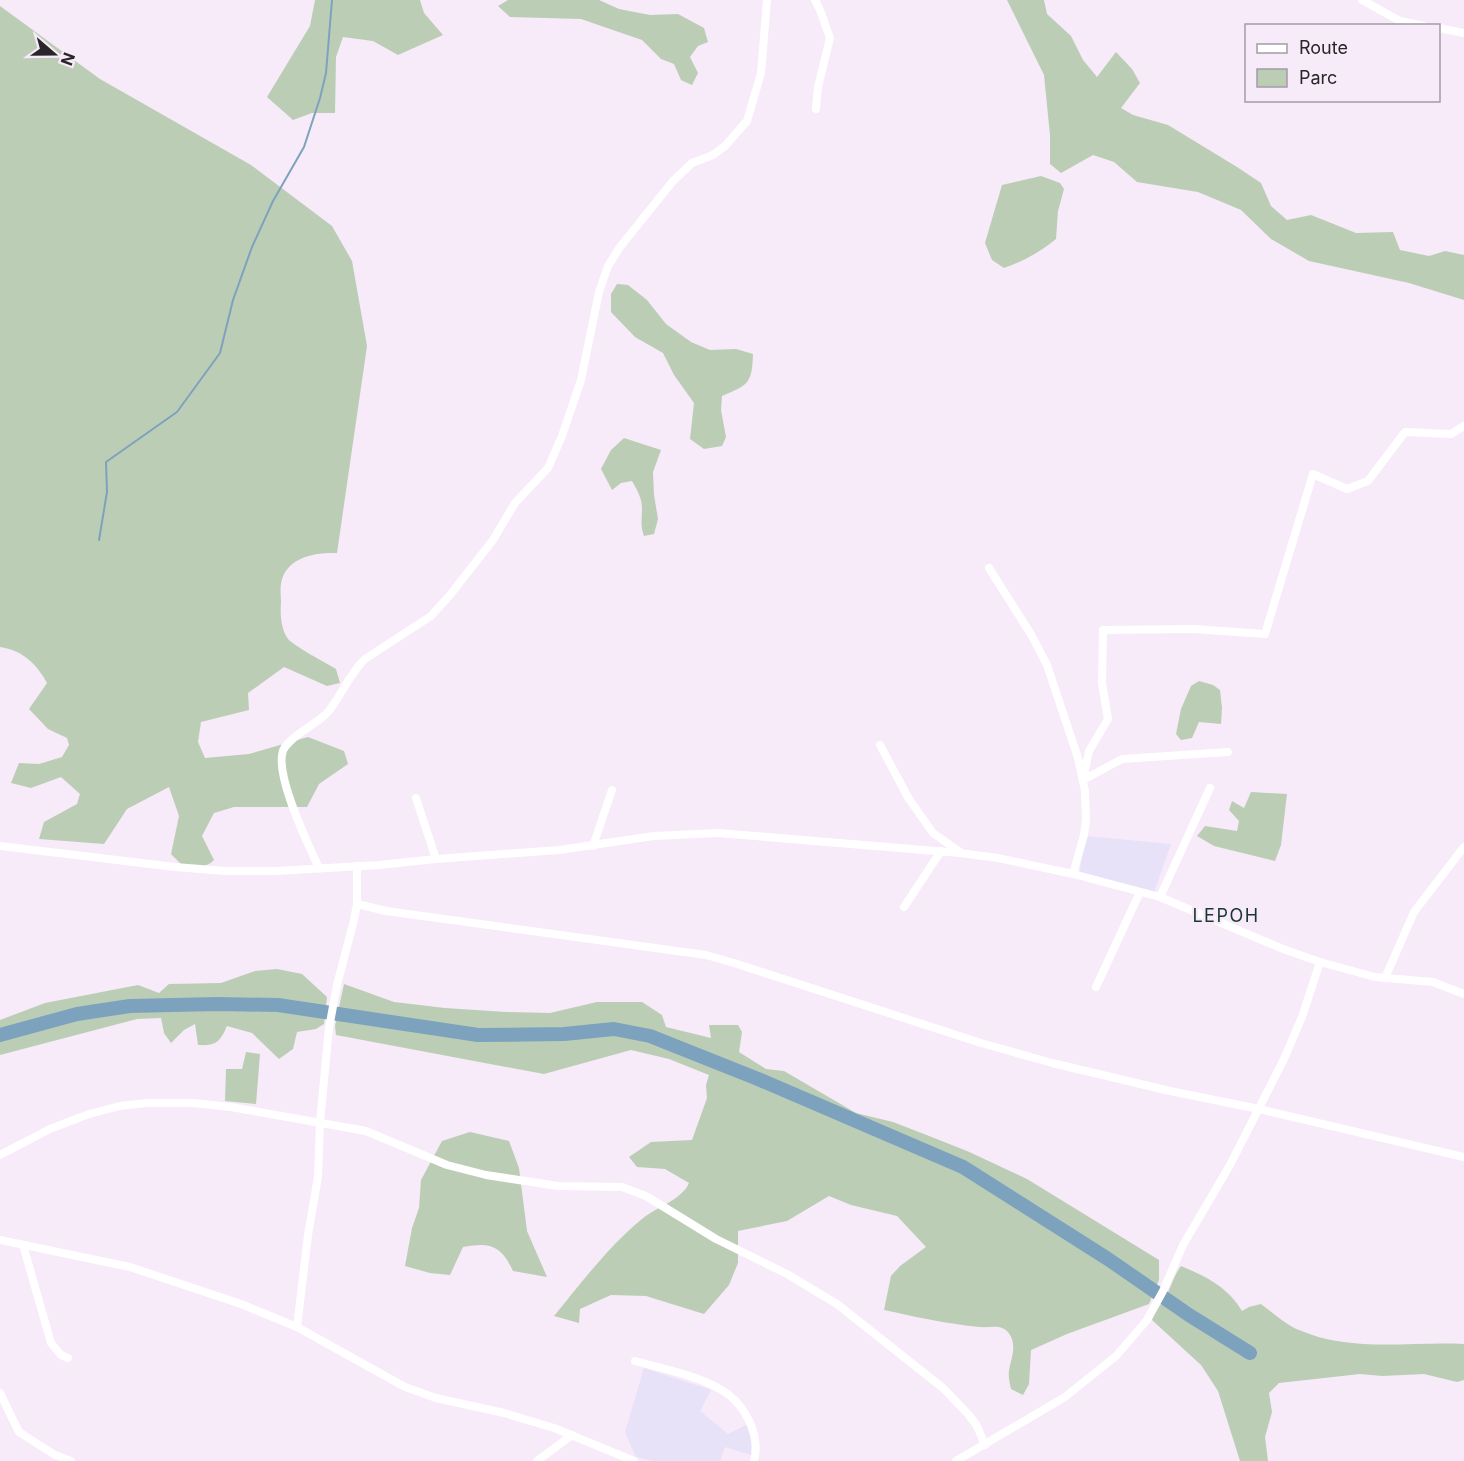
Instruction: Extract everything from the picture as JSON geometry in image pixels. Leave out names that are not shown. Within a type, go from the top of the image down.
[{"type":"street","points":[[319,868],[298,821],[286,784],[282,760],[284,748],[329,711],[356,667],[422,624],[438,609],[493,540],[515,503],[548,468],[562,436],[577,391],[601,283],[611,260],[673,181],[692,163],[713,155],[725,146],[747,120],[760,79],[767,0]]},
{"type":"street","points":[[815,0],[830,38],[827,58],[818,87],[816,109]]},
{"type":"street","points":[[1362,0],[1400,21],[1414,24]]},
{"type":"street","points":[[1440,28],[1464,33]]},
{"type":"street","points":[[1083,780],[1089,751],[1108,719],[1102,683],[1103,630],[1194,629],[1265,634],[1313,474],[1347,489],[1368,481],[1405,432],[1452,434],[1464,426]]},
{"type":"street","points":[[989,568],[1032,636],[1047,665],[1083,780],[1086,820],[1073,874]]},
{"type":"street","points":[[880,745],[909,799],[933,833],[960,853]]},
{"type":"street","points":[[1083,780],[1122,759],[1228,752]]},
{"type":"street","points":[[1160,897],[1210,788]]},
{"type":"street","points":[[593,846],[612,790]]},
{"type":"street","points":[[416,798],[436,859]]},
{"type":"street","points":[[0,846],[205,870],[277,871],[560,850],[654,836],[718,833],[941,851],[998,858],[1073,874],[1160,897],[1320,962],[1384,978],[1433,982],[1464,994]]},
{"type":"street","points":[[1384,978],[1414,912],[1464,847]]},
{"type":"street","points":[[904,907],[941,851]]},
{"type":"street","points":[[297,1327],[308,1235],[318,1177],[320,1122],[329,1028],[357,904],[357,866]]},
{"type":"street","points":[[1096,987],[1140,892]]},
{"type":"street","points":[[357,904],[386,911],[706,955],[981,1043],[1052,1063],[1464,1157]]},
{"type":"street","points":[[956,1461],[1065,1398],[1108,1364],[1134,1337],[1158,1302],[1183,1245],[1230,1165],[1259,1109],[1293,1039],[1320,962]]},
{"type":"street","points":[[0,1155],[50,1129],[89,1114],[120,1106],[146,1103],[193,1103],[231,1107],[366,1131],[447,1165],[486,1175],[558,1186],[622,1187],[646,1196],[716,1239],[787,1274],[845,1310],[943,1388],[968,1414],[986,1445]]},
{"type":"street","points":[[0,1240],[130,1267],[265,1313],[297,1327],[405,1387],[436,1398],[527,1419],[633,1461]]},
{"type":"street","points":[[23,1245],[51,1343],[61,1355],[68,1358]]},
{"type":"street","points":[[635,1361],[710,1384],[731,1397],[753,1429],[754,1461]]},
{"type":"street","points":[[0,1393],[19,1432],[55,1455],[71,1461]]},
{"type":"street","points":[[537,1461],[572,1435]]},
{"type":"shaded area","points":[[1086,836],[1171,844],[1153,895],[1079,880]]},
{"type":"shaded area","points":[[644,1368],[711,1390],[700,1411],[728,1434],[746,1425],[752,1440],[751,1455],[725,1447],[720,1461],[652,1461],[636,1457],[625,1432]]},
{"type":"green space","points":[[315,0],[420,0],[424,13],[443,35],[398,55],[373,41],[343,37],[336,57],[335,113],[312,113],[293,120],[267,97],[310,26]]},
{"type":"green space","points":[[508,0],[599,0],[619,9],[650,15],[678,14],[704,28],[708,42],[698,46],[690,57],[698,73],[692,85],[681,80],[674,64],[661,59],[642,40],[581,19],[510,17],[498,6]]},
{"type":"green space","points":[[1007,0],[1044,0],[1047,14],[1071,36],[1083,60],[1097,77],[1116,52],[1132,69],[1140,83],[1121,108],[1133,115],[1168,125],[1261,183],[1271,206],[1287,220],[1311,215],[1356,233],[1393,232],[1400,250],[1429,256],[1445,251],[1464,255],[1464,300],[1409,283],[1309,261],[1271,239],[1241,210],[1198,192],[1137,182],[1114,162],[1093,155],[1061,173],[1050,164],[1050,135],[1044,75]]},
{"type":"green space","points":[[0,6],[100,79],[251,165],[332,226],[352,261],[367,346],[337,553],[311,555],[295,562],[288,568],[281,584],[282,627],[288,639],[336,669],[340,683],[327,686],[284,667],[248,693],[249,710],[201,722],[198,742],[205,758],[249,754],[308,737],[344,751],[348,764],[319,784],[307,807],[234,807],[214,813],[202,836],[214,860],[203,866],[183,866],[171,854],[179,816],[169,787],[127,809],[104,844],[39,839],[44,822],[77,804],[80,794],[61,777],[31,788],[11,783],[19,763],[39,764],[62,757],[69,745],[67,738],[48,729],[29,709],[47,683],[43,676],[28,659],[15,651],[0,647]]},
{"type":"green space","points":[[1041,176],[1060,183],[1064,189],[1058,211],[1056,239],[1032,256],[1004,268],[992,260],[985,243],[1002,185]]},
{"type":"green space","points":[[617,284],[628,285],[647,300],[666,324],[691,342],[710,350],[736,349],[753,354],[750,378],[743,386],[722,396],[721,410],[726,437],[722,446],[704,449],[690,439],[694,403],[674,375],[663,353],[635,337],[611,312],[611,294]]},
{"type":"green space","points":[[624,438],[661,450],[653,472],[658,519],[654,534],[644,536],[641,501],[632,481],[621,483],[612,490],[601,469],[611,450]]},
{"type":"green space","points":[[1199,681],[1213,685],[1220,690],[1221,724],[1199,722],[1192,738],[1181,740],[1176,734],[1181,709],[1191,686]]},
{"type":"green space","points":[[1251,792],[1287,794],[1281,845],[1275,861],[1214,846],[1197,836],[1205,826],[1237,831],[1239,821],[1229,810],[1232,801],[1244,808]]},
{"type":"green space","points":[[277,969],[302,974],[327,997],[324,1024],[316,1029],[297,1032],[293,1049],[279,1059],[252,1033],[227,1026],[222,1036],[213,1044],[198,1045],[195,1024],[184,1030],[171,1043],[164,1033],[161,1018],[137,1019],[0,1055],[0,1020],[45,1003],[138,985],[159,993],[169,984],[221,983],[255,971]]},
{"type":"green space","points":[[344,984],[394,1002],[506,1012],[550,1013],[597,1002],[642,1002],[662,1015],[666,1027],[711,1038],[709,1025],[738,1025],[742,1032],[739,1052],[766,1069],[784,1071],[856,1113],[893,1122],[967,1151],[1027,1179],[1159,1260],[1159,1280],[1149,1304],[1067,1334],[1031,1350],[1029,1384],[1023,1395],[1011,1389],[1009,1373],[1013,1344],[1010,1335],[1004,1329],[956,1324],[884,1310],[891,1276],[900,1266],[926,1247],[897,1216],[851,1205],[829,1196],[787,1221],[738,1231],[738,1263],[729,1285],[704,1314],[646,1296],[611,1295],[580,1309],[579,1323],[554,1316],[618,1241],[648,1215],[675,1199],[686,1189],[689,1183],[665,1169],[637,1167],[629,1157],[651,1142],[692,1140],[707,1098],[706,1085],[709,1075],[669,1059],[631,1050],[544,1074],[336,1035],[335,1026]]},
{"type":"green space","points":[[246,1052],[260,1054],[256,1104],[225,1101],[226,1069],[242,1069]]},
{"type":"green space","points":[[470,1132],[509,1141],[519,1168],[527,1231],[547,1277],[513,1271],[509,1262],[499,1251],[494,1247],[481,1245],[463,1247],[450,1275],[430,1273],[405,1266],[412,1228],[419,1208],[421,1180],[442,1141]]},
{"type":"green space","points":[[1181,1266],[1207,1278],[1223,1289],[1242,1311],[1261,1304],[1289,1325],[1319,1337],[1360,1344],[1464,1344],[1464,1380],[1457,1382],[1424,1374],[1382,1376],[1360,1374],[1279,1383],[1269,1393],[1272,1412],[1265,1437],[1268,1461],[1240,1461],[1218,1391],[1201,1365],[1152,1320],[1155,1309],[1163,1301]]},
{"type":"waterway","points":[[99,540],[107,492],[106,462],[177,412],[220,353],[233,300],[252,247],[273,201],[304,147],[320,98],[326,73],[332,0]]},
{"type":"waterway","points":[[0,1035],[77,1014],[130,1006],[217,1004],[278,1005],[478,1035],[564,1034],[614,1029],[650,1036],[758,1079],[963,1167],[1250,1353]]},
{"type":"district","name":"LEPOH","points":[[1226,916]]}]
